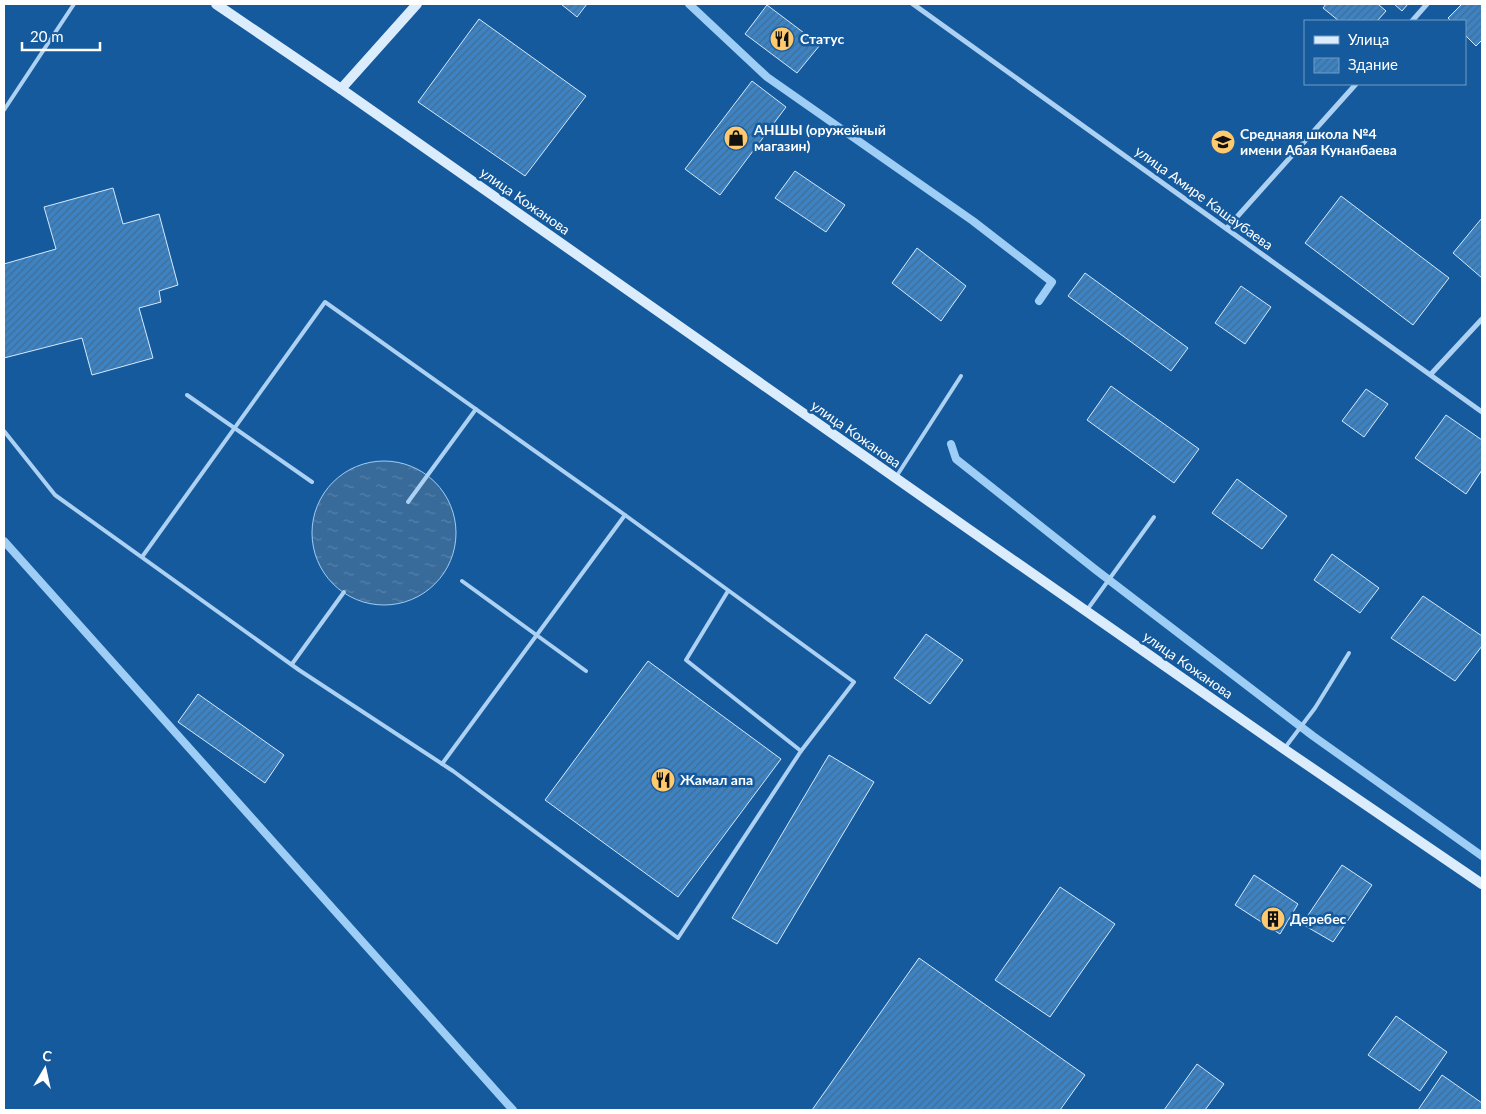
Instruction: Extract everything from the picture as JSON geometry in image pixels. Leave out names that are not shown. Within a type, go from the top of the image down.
[{"type":"main road","name":"улица Кожанова","points":[[216,4],[341,89],[1284,749],[1482,884]]},
{"type":"main road","points":[[341,89],[417,4]]},
{"type":"street","name":"улица Амире Кашаубаева","points":[[912,4],[1482,412]]},
{"type":"street","points":[[1413,20],[1428,4]]},
{"type":"street","points":[[1227,228],[1355,85]]},
{"type":"street","points":[[1431,374],[1482,319]]},
{"type":"lane","points":[[4,110],[74,4]]},
{"type":"lane","points":[[4,431],[54,495],[142,558],[292,664],[442,764],[678,938],[801,751],[854,682],[625,515],[325,302],[142,558]]},
{"type":"lane","points":[[895,478],[961,376]]},
{"type":"lane","points":[[187,395],[312,482]]},
{"type":"lane","points":[[408,502],[476,409]]},
{"type":"lane","points":[[442,764],[625,515]]},
{"type":"lane","points":[[1087,611],[1154,517]]},
{"type":"lane","points":[[462,581],[586,672]]},
{"type":"lane","points":[[728,591],[686,660],[801,751]]},
{"type":"lane","points":[[292,664],[344,592]]},
{"type":"lane","points":[[1284,749],[1315,708],[1349,653]]},
{"type":"water","points":[[384,461],[398,462],[412,467],[424,473],[435,482],[444,493],[450,505],[455,519],[455,547],[450,561],[444,573],[435,584],[424,593],[412,599],[398,604],[384,605],[370,604],[356,599],[344,593],[333,584],[324,573],[318,561],[313,547],[312,533],[313,519],[318,505],[324,493],[333,482],[344,473],[356,467],[370,462]]},
{"type":"building","points":[[561,4],[587,4],[577,17]]},
{"type":"building","points":[[1326,4],[1378,4],[1386,11],[1378,20],[1338,20],[1323,8]]},
{"type":"building","points":[[1394,4],[1408,4],[1402,11]]},
{"type":"building","points":[[1462,4],[1482,4],[1482,40],[1476,46],[1466,36],[1466,20],[1450,20],[1448,18]]},
{"type":"building","name":"Статус","points":[[767,5],[820,45],[797,73],[745,34]]},
{"type":"building","points":[[479,19],[586,96],[525,176],[418,102]]},
{"type":"building","name":"АНШЫ (оружейный магазин)","points":[[752,81],[786,107],[720,195],[685,169]]},
{"type":"building","points":[[795,171],[845,205],[826,232],[775,198]]},
{"type":"building","points":[[113,188],[123,224],[159,214],[178,285],[159,291],[161,302],[139,308],[153,358],[92,375],[82,338],[4,358],[4,264],[56,249],[44,207]]},
{"type":"building","points":[[1341,196],[1449,278],[1413,325],[1305,243]]},
{"type":"building","points":[[1482,218],[1482,278],[1453,253]]},
{"type":"building","points":[[917,248],[966,286],[941,321],[892,283]]},
{"type":"building","points":[[1085,273],[1188,348],[1171,371],[1068,296]]},
{"type":"building","points":[[1241,286],[1271,307],[1245,344],[1215,323]]},
{"type":"building","points":[[1111,386],[1199,449],[1174,483],[1087,420]]},
{"type":"building","points":[[1366,389],[1388,404],[1364,437],[1342,421]]},
{"type":"building","points":[[1446,415],[1482,440],[1482,470],[1466,494],[1415,458]]},
{"type":"building","points":[[1237,479],[1287,516],[1262,549],[1212,513]]},
{"type":"building","points":[[1332,554],[1379,588],[1360,613],[1314,580]]},
{"type":"building","points":[[1423,596],[1482,636],[1482,646],[1455,681],[1391,638]]},
{"type":"building","points":[[926,634],[963,660],[930,704],[894,678]]},
{"type":"building","name":"Жамал апа","points":[[648,661],[781,759],[678,897],[545,800]]},
{"type":"building","points":[[198,694],[284,755],[265,783],[178,722]]},
{"type":"building","points":[[829,755],[874,782],[777,944],[732,918]]},
{"type":"building","points":[[1342,865],[1372,885],[1333,942],[1302,924]]},
{"type":"building","name":"Деребес","points":[[1254,875],[1298,904],[1280,934],[1235,905]]},
{"type":"building","points":[[1060,887],[1115,924],[1050,1017],[995,980]]},
{"type":"building","points":[[919,958],[1085,1075],[1060,1110],[812,1110]]},
{"type":"building","points":[[1396,1016],[1447,1052],[1420,1091],[1368,1055]]},
{"type":"building","points":[[1197,1064],[1224,1084],[1205,1110],[1164,1110]]},
{"type":"building","points":[[1442,1075],[1482,1103],[1482,1110],[1418,1110]]},
{"type":"waterway","points":[[689,4],[767,77],[973,221],[1052,282],[1039,301]]},
{"type":"waterway","points":[[951,444],[956,459],[1096,570],[1313,736],[1482,856]]},
{"type":"waterway","points":[[4,541],[513,1110]]},
{"type":"place","name":"Статус","points":[[782,39]]},
{"type":"place","name":"АНШЫ (оружейный магазин)","points":[[736,138]]},
{"type":"place","name":"Среднаяя школа №4 имени Абая Кунанбаева","points":[[1223,142]]},
{"type":"place","name":"Жамал апа","points":[[663,780]]},
{"type":"place","name":"Деребес","points":[[1273,919]]}]
